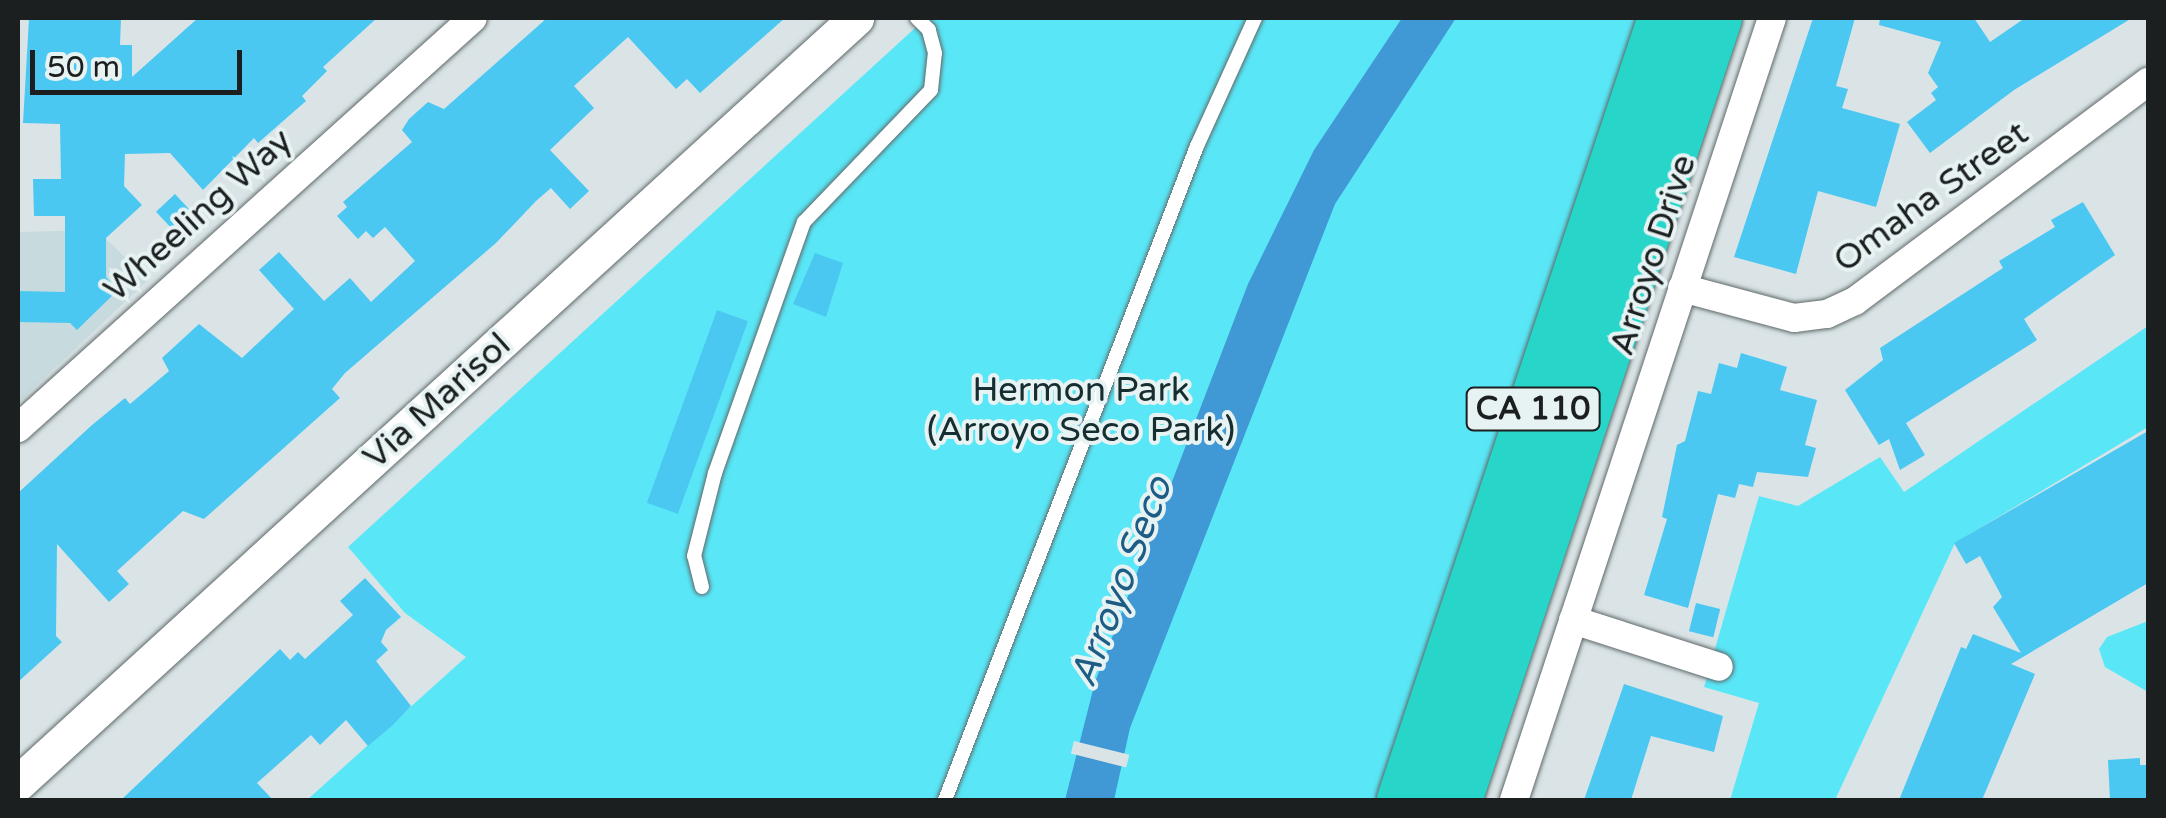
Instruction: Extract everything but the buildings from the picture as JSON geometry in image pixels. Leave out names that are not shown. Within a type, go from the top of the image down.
[{"type":"highway","name":"CA 110","points":[[1403,800],[1664,18]]},
{"type":"highway","name":"CA 110","points":[[1456,800],[1716,18]]},
{"type":"street","name":"Wheeling Way","points":[[18,428],[474,18]]},
{"type":"street","name":"Via Marisol","points":[[18,783],[856,18]]},
{"type":"street","name":"Arroyo Drive","points":[[1514,800],[1772,18]]},
{"type":"street","name":"Omaha Street","points":[[1682,288],[1794,318],[1828,314],[1854,301],[2148,82]]},
{"type":"street","points":[[1573,620],[1719,667]]},
{"type":"lane","points":[[702,587],[694,556],[715,473],[804,222],[931,90],[935,54],[929,30],[917,18]]},
{"type":"lane","points":[[944,800],[1197,146],[1255,18]]},
{"type":"shaded area","name":"Arroyo Seco","points":[[1402,18],[1456,18],[1335,204],[1130,728],[1114,800],[1065,800],[1095,682],[1248,284],[1314,150]]},
{"type":"shaded area","points":[[97,230],[148,280],[18,403],[18,232]]},
{"type":"green space","name":"Hermon Park (Arroyo Seco Park)","points":[[926,18],[1643,18],[1378,800],[307,800],[466,657],[405,613],[348,547]]},
{"type":"green space","points":[[2148,326],[2148,427],[1955,543],[1835,800],[1730,800],[1759,703],[1704,687],[1759,496],[1798,506],[1880,457],[1904,492]]},
{"type":"green space","points":[[2148,621],[2148,692],[2105,667],[2099,649],[2107,637]]},
{"type":"pier","points":[[1074,741],[1129,755],[1126,767],[1071,754]]}]
